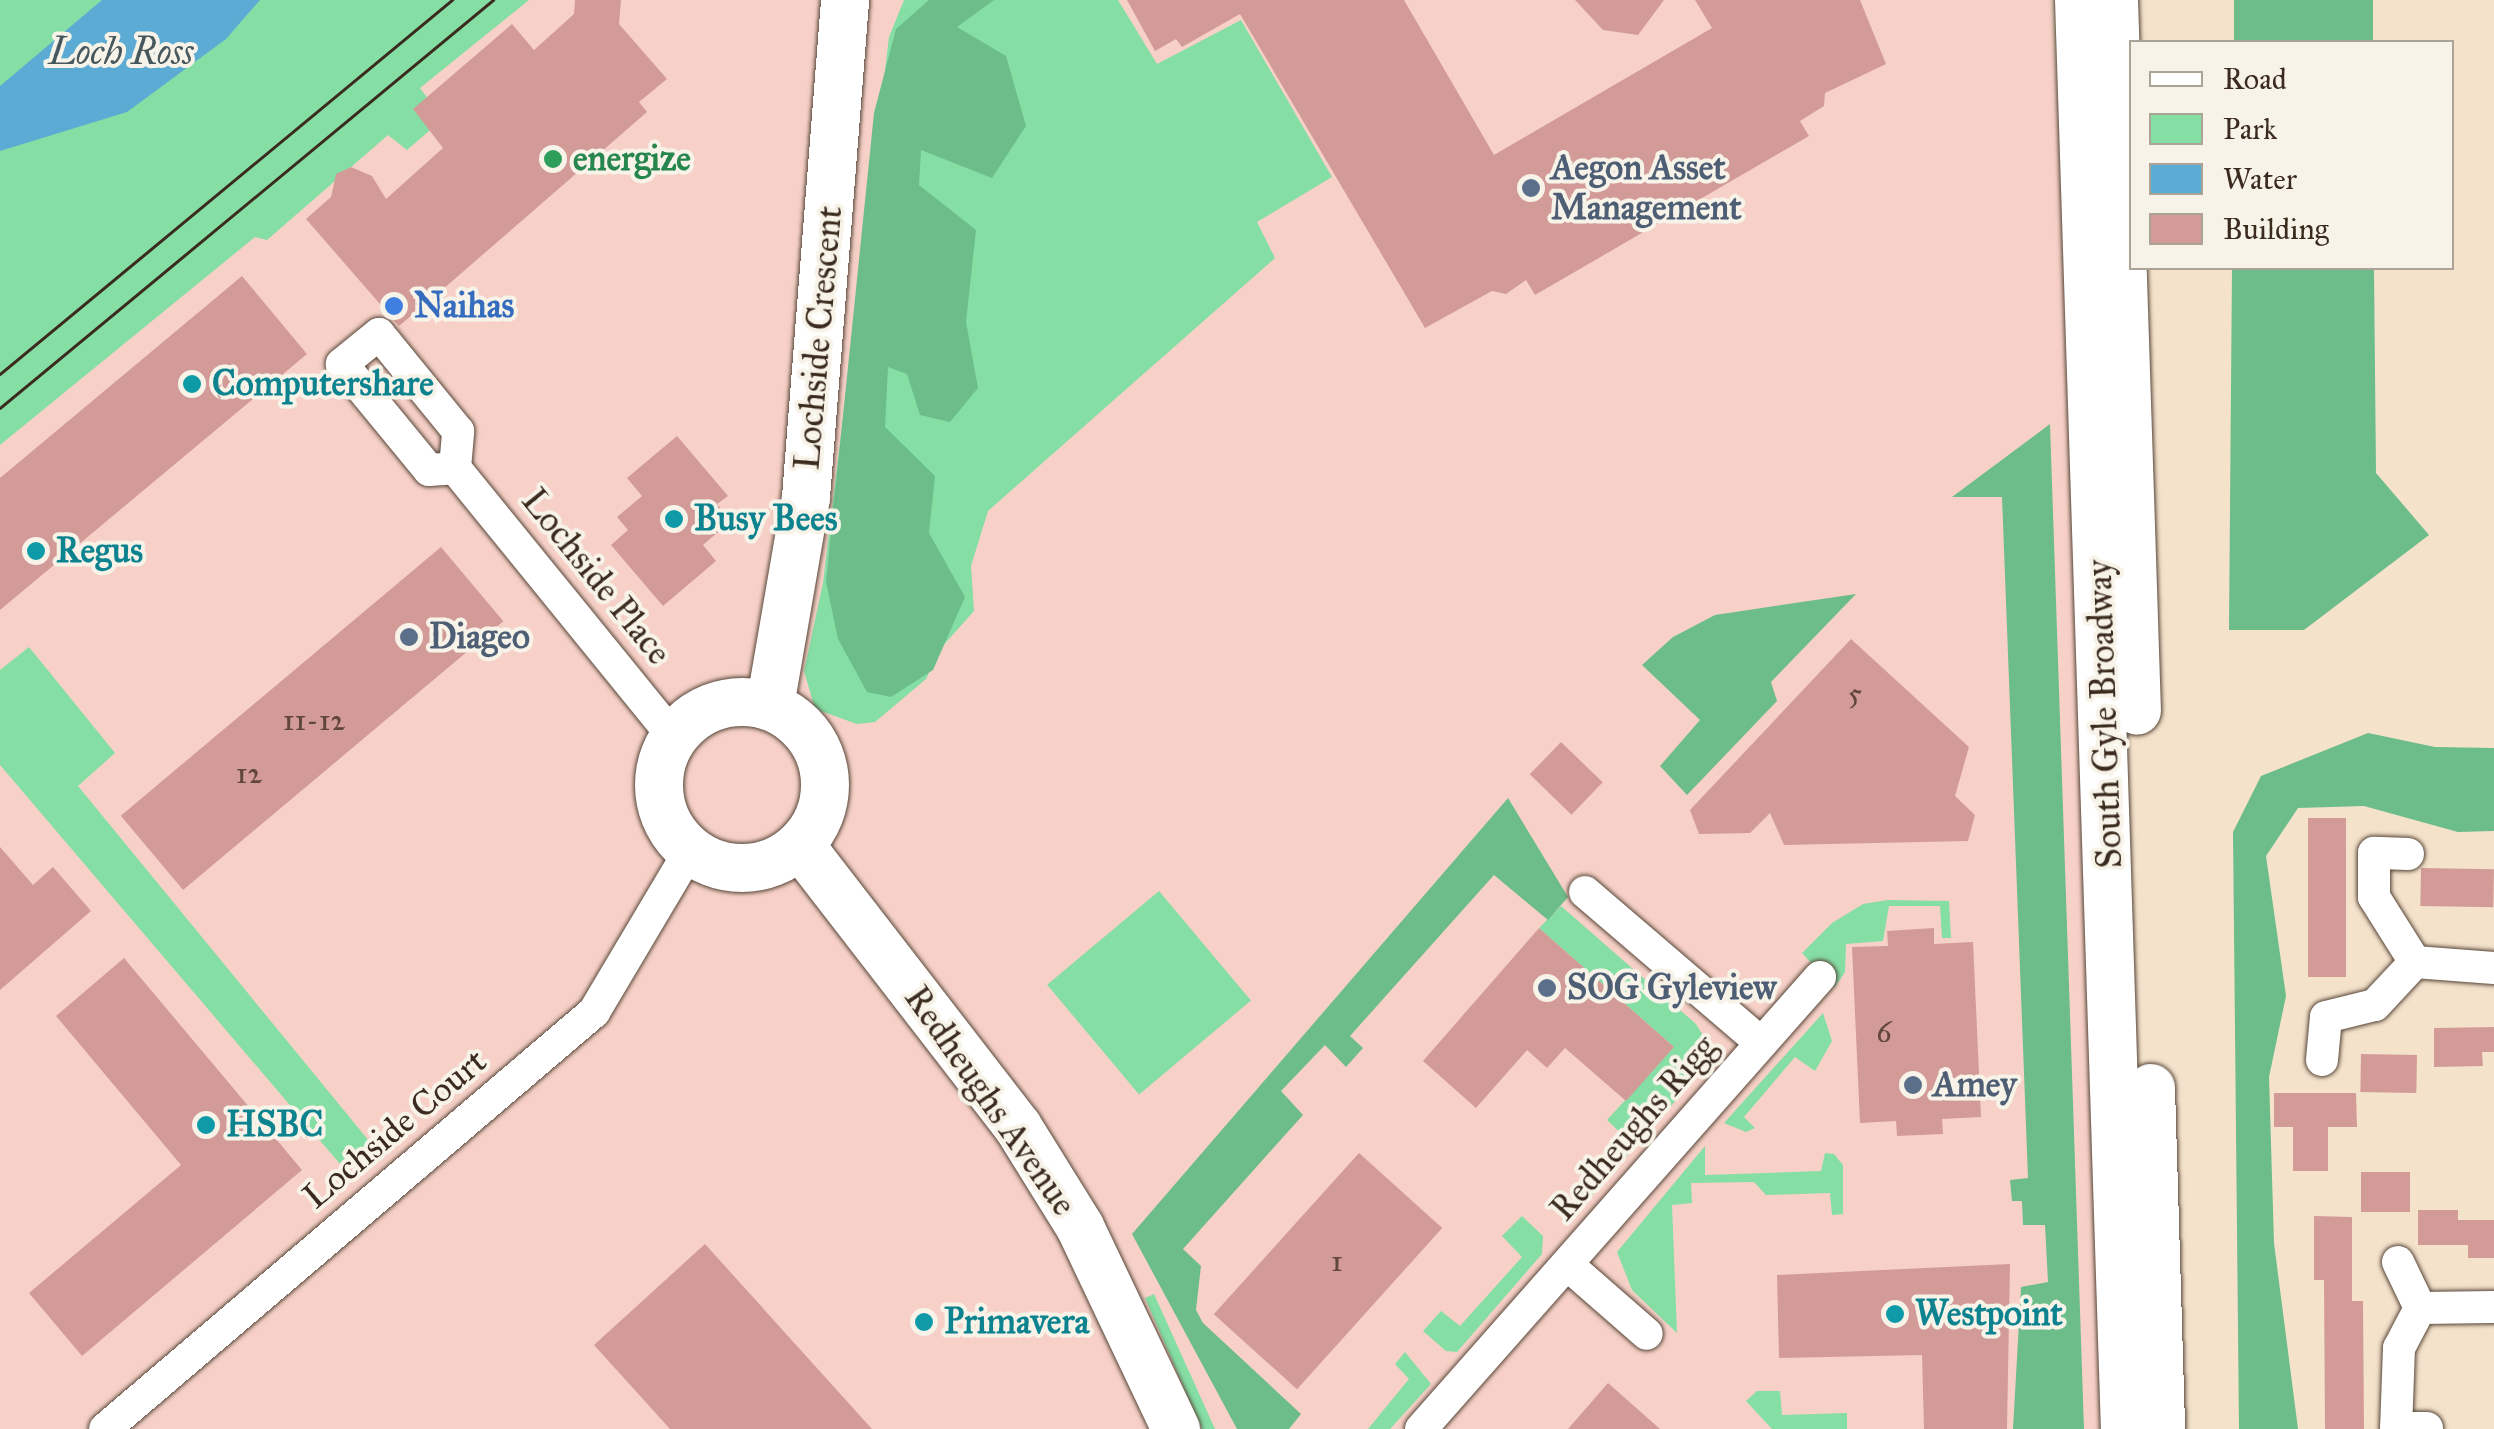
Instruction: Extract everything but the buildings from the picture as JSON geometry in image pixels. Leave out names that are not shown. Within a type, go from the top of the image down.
[{"type":"street","name":"Lochside Crescent","points":[[770,706],[806,497],[842,88],[845,0]]},
{"type":"street","name":"Lochside Crescent","points":[[842,88],[875,0]]},
{"type":"street","name":"South Gyle Broadway","points":[[2079,0],[2126,1429]]},
{"type":"street","name":"South Gyle Broadway","points":[[2114,0],[2161,1429]]},
{"type":"street","name":"Lochside Place","points":[[455,468],[673,736]]},
{"type":"street","points":[[717,706],[770,706],[804,729],[824,766],[822,808],[800,845],[746,869],[690,850],[675,835],[659,796],[673,736],[717,706]]},
{"type":"street","name":"Redheughs Avenue","points":[[800,845],[1018,1128],[1080,1228],[1176,1429]]},
{"type":"street","name":"Lochside Court","points":[[105,1429],[594,1012],[690,850]]},
{"type":"street","points":[[2408,854],[2374,853],[2374,897],[2415,962]]},
{"type":"street","name":"Redheughs Rigg","points":[[1584,892],[1761,1044]]},
{"type":"street","points":[[2415,962],[2494,968]]},
{"type":"street","points":[[2322,1060],[2326,1017],[2375,1005],[2415,962]]},
{"type":"street","name":"Redheughs Rigg","points":[[1421,1429],[1570,1266],[1820,977]]},
{"type":"street","points":[[2398,1262],[2420,1308]]},
{"type":"street","name":"Redheughs Rigg","points":[[1570,1266],[1646,1334]]},
{"type":"street","points":[[2420,1308],[2494,1308]]},
{"type":"street","points":[[2420,1308],[2399,1348],[2396,1428],[2427,1428]]},
{"type":"shaded area","points":[[0,0],[2051,0],[2077,406],[2123,1429],[0,1429]]},
{"type":"green space","points":[[0,0],[529,0],[420,88],[443,119],[407,150],[388,135],[267,240],[255,237],[0,445]]},
{"type":"green space","points":[[904,0],[1118,0],[1157,64],[1241,20],[1332,177],[1257,222],[1275,258],[988,511],[971,566],[974,611],[941,648],[926,679],[875,722],[857,724],[815,709],[804,671],[823,583],[889,37]]},
{"type":"green space","points":[[929,0],[994,0],[957,27],[1006,56],[1026,126],[992,178],[921,150],[919,185],[976,230],[966,322],[978,388],[950,422],[920,415],[907,374],[888,367],[885,427],[935,476],[929,533],[965,597],[933,670],[891,697],[867,692],[838,639],[826,582],[874,113],[896,29]]},
{"type":"green space","points":[[2234,0],[2373,0],[2373,40],[2234,40]]},
{"type":"green space","points":[[2232,270],[2374,270],[2376,473],[2429,535],[2304,630],[2229,630]]},
{"type":"green space","points":[[2050,424],[2084,1429],[2013,1429],[2021,1287],[2048,1282],[2045,1225],[2023,1225],[2022,1201],[2012,1201],[2010,1180],[2028,1178],[2002,497],[1952,497]]},
{"type":"green space","points":[[1856,594],[1771,682],[1777,701],[1687,795],[1660,766],[1700,720],[1642,665],[1673,637],[1715,615]]},
{"type":"green space","points":[[29,647],[115,753],[78,786],[374,1147],[346,1171],[0,765],[0,670]]},
{"type":"green space","points":[[2368,733],[2435,747],[2494,748],[2494,831],[2458,832],[2364,806],[2298,808],[2266,856],[2286,996],[2269,1077],[2274,1243],[2298,1429],[2239,1429],[2233,832],[2261,776]]},
{"type":"green space","points":[[1508,798],[1568,897],[1548,920],[1494,875],[1350,1036],[1363,1048],[1346,1067],[1325,1045],[1281,1091],[1303,1115],[1183,1249],[1201,1266],[1196,1310],[1203,1323],[1301,1414],[1289,1429],[1237,1429],[1132,1234]]},
{"type":"green space","points":[[1159,891],[1251,1001],[1139,1094],[1047,985]]},
{"type":"green space","points":[[1888,900],[1949,901],[1951,938],[1942,938],[1940,906],[1889,906],[1883,941],[1846,944],[1845,972],[1834,988],[1802,953],[1832,923],[1863,904]]},
{"type":"green space","points":[[1561,906],[1696,1024],[1710,1047],[1701,1072],[1587,1201],[1578,1193],[1626,1138],[1607,1120],[1674,1047],[1539,928]]},
{"type":"green space","points":[[1823,1013],[1832,1041],[1815,1071],[1795,1057],[1744,1117],[1755,1128],[1746,1132],[1724,1123]]},
{"type":"green space","points":[[1705,1146],[1705,1175],[1821,1171],[1825,1153],[1834,1154],[1843,1165],[1843,1214],[1832,1215],[1830,1193],[1766,1195],[1754,1182],[1691,1183],[1692,1203],[1672,1205],[1677,1333],[1632,1290],[1617,1252]]},
{"type":"green space","points":[[1522,1216],[1543,1236],[1542,1254],[1457,1352],[1446,1351],[1423,1331],[1441,1311],[1460,1326],[1522,1257],[1502,1236]]},
{"type":"green space","points":[[1154,1294],[1215,1429],[1202,1429],[1145,1298]]},
{"type":"green space","points":[[1405,1352],[1431,1384],[1390,1429],[1368,1429],[1409,1379],[1395,1364]]},
{"type":"green space","points":[[1757,1391],[1780,1391],[1782,1415],[1847,1413],[1847,1429],[1772,1429],[1746,1401]]},
{"type":"water","name":"Loch Ross","points":[[102,0],[260,0],[226,39],[127,112],[0,151],[0,86]]},
{"type":"tram line","points":[[0,374],[452,0]]},
{"type":"tram line","points":[[0,408],[493,0]]},
{"type":"place","name":"energize","points":[[553,159]]},
{"type":"place","name":"Aegon Asset Management","points":[[1531,188]]},
{"type":"place","name":"Naihas","points":[[394,306]]},
{"type":"place","name":"Computershare","points":[[192,384]]},
{"type":"place","name":"Busy Bees","points":[[674,519]]},
{"type":"place","name":"Regus","points":[[36,551]]},
{"type":"place","name":"Diageo","points":[[409,637]]},
{"type":"place","name":"SOG Gyleview","points":[[1547,988]]},
{"type":"place","name":"Amey","points":[[1913,1085]]},
{"type":"place","name":"HSBC","points":[[206,1125]]},
{"type":"place","name":"Westpoint","points":[[1895,1314]]},
{"type":"place","name":"Primavera","points":[[924,1322]]}]
